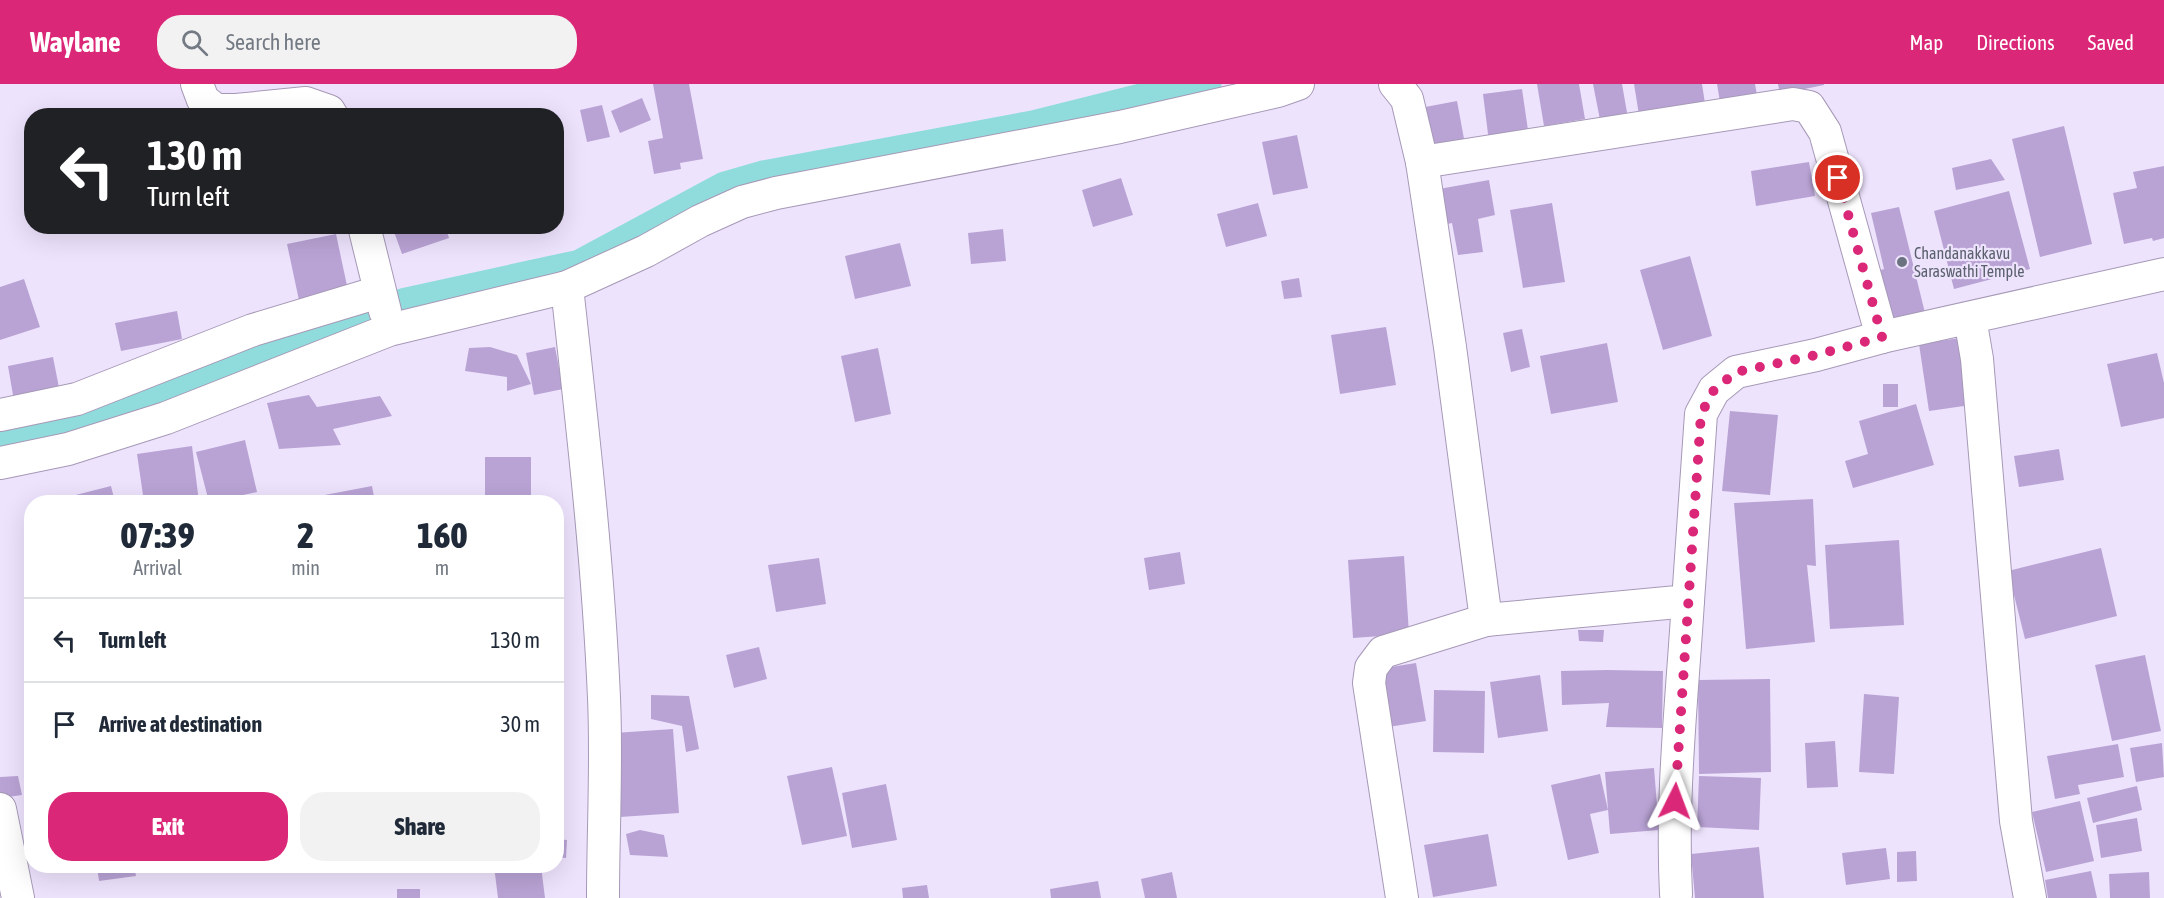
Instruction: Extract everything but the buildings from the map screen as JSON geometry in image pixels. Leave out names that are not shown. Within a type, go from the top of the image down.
[{"type":"street","points":[[197,84],[203,100],[213,108]]},
{"type":"street","points":[[0,464],[68,449],[166,418],[389,325],[567,286],[646,251],[700,221],[742,202],[776,193],[1120,128],[1278,91],[1298,84]]},
{"type":"street","points":[[1395,84],[1407,99],[1422,162],[1450,347],[1486,620]]},
{"type":"street","points":[[256,108],[306,103],[321,108]]},
{"type":"street","points":[[1422,162],[1793,104],[1809,107],[1825,132],[1882,337]]},
{"type":"street","points":[[366,234],[389,325]]},
{"type":"street","points":[[1676,894],[1675,801],[1701,414],[1714,390],[1736,372],[2164,274]]},
{"type":"street","points":[[567,286],[593,531],[601,643],[604,702],[603,898]]},
{"type":"street","points":[[0,415],[77,399],[253,330],[380,292]]},
{"type":"street","points":[[1970,318],[1977,358],[2016,821],[2030,898]]},
{"type":"street","points":[[1402,898],[1369,683],[1371,668],[1383,652],[1486,620],[1688,601]]},
{"type":"street","points":[[0,809],[18,898]]},
{"type":"waterway","points":[[0,441],[177,390],[329,328],[406,304],[580,266],[725,188],[763,177],[1033,127],[1205,84]]},
{"type":"place","name":"Chandanakkavu Saraswathi Temple","points":[[1902,262]]},
{"type":"route","points":[[1675,801],[1701,414],[1714,390],[1736,372],[1816,355],[1882,337],[1838,178]]}]
